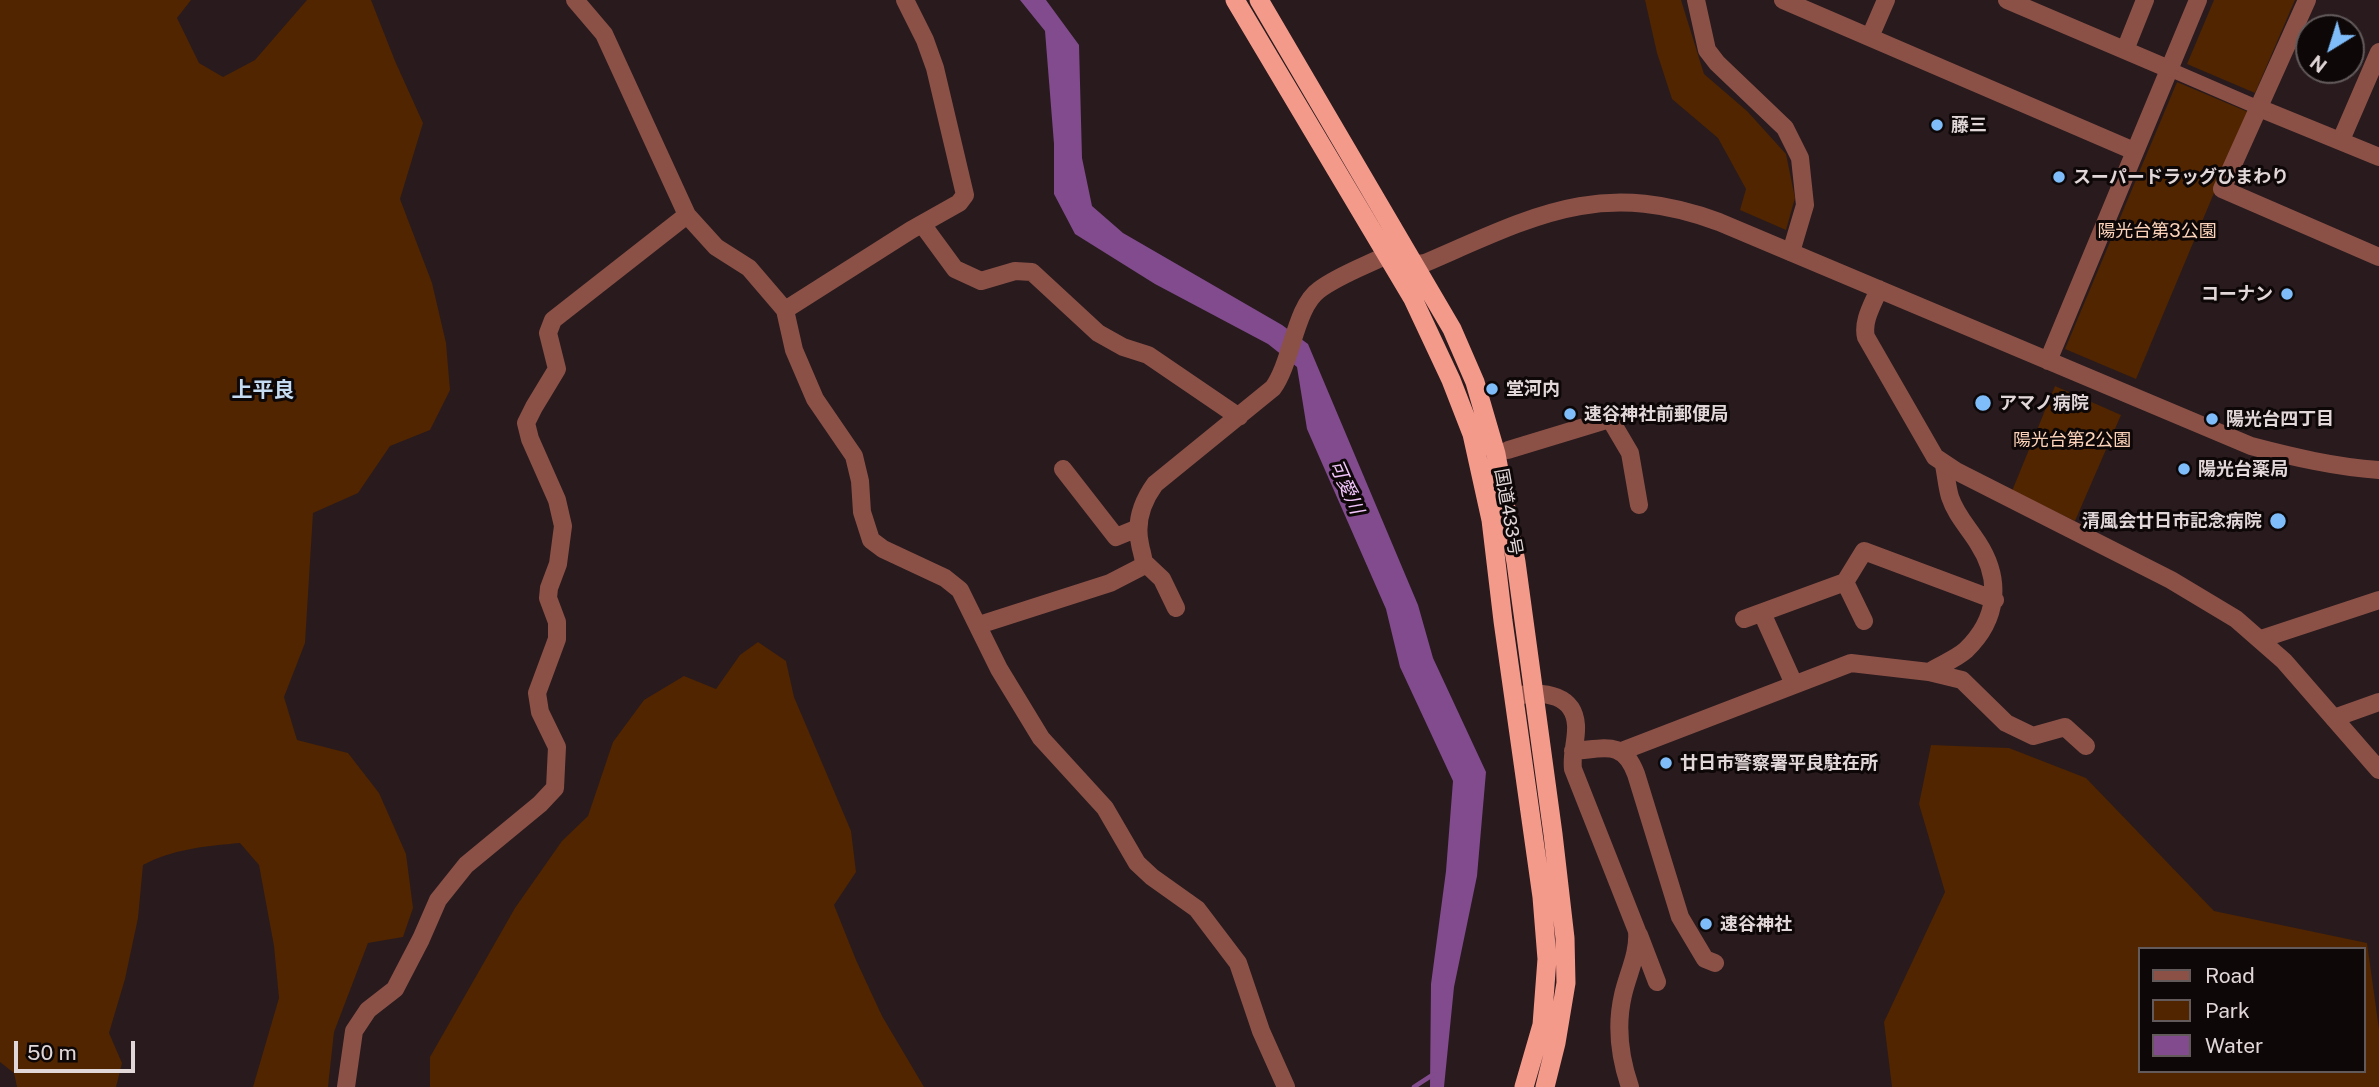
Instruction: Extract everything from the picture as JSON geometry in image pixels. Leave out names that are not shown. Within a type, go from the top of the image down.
[{"type":"highway","name":"国道433号","points":[[1235,0],[1413,299],[1451,380],[1472,434],[1491,520],[1542,897],[1547,959],[1542,1025],[1524,1087]]},
{"type":"highway","name":"国道433号","points":[[1259,0],[1452,329],[1475,382],[1496,454],[1517,562],[1565,938],[1566,983],[1545,1087]]},
{"type":"street","points":[[575,0],[604,34],[668,179],[687,215],[716,247],[749,268],[785,310],[794,350],[815,399],[854,456],[860,481],[862,512],[871,540],[883,549],[945,578],[960,590],[999,669],[1041,738],[1105,808],[1137,863],[1197,909],[1238,963],[1261,1031],[1286,1087]]},
{"type":"street","points":[[785,310],[963,200],[965,189],[935,68],[925,40],[905,0]]},
{"type":"street","points":[[1696,0],[1707,50],[1717,63],[1785,128],[1800,158],[1805,205],[1791,252]]},
{"type":"street","points":[[1783,0],[2134,151]]},
{"type":"street","points":[[1870,37],[1886,0]]},
{"type":"street","points":[[2007,0],[2379,157]]},
{"type":"street","points":[[2125,50],[2145,0]]},
{"type":"street","points":[[2048,361],[2197,0]]},
{"type":"street","points":[[2308,0],[2222,189],[2379,257]]},
{"type":"street","points":[[2341,141],[2379,52]]},
{"type":"street","points":[[1177,608],[1162,579],[1145,563],[1138,528],[1143,505],[1155,484],[1273,388],[1286,366],[1308,301],[1318,290],[1387,255],[1401,263],[1416,265],[1543,214],[1609,202],[1654,204],[1698,214],[2251,446],[2313,461],[2379,470]]},
{"type":"street","points":[[346,1087],[354,1031],[368,1010],[394,989],[438,900],[466,865],[540,804],[555,788],[557,747],[540,712],[537,693],[558,639],[557,622],[548,598],[548,588],[558,564],[563,526],[557,500],[530,439],[526,423],[557,369],[548,332],[553,320],[687,215]]},
{"type":"street","points":[[922,224],[957,270],[981,281],[1015,271],[1032,272],[1098,333],[1123,347],[1148,355],[1239,417]]},
{"type":"street","points":[[1427,284],[1424,274],[1435,258]]},
{"type":"street","points":[[1879,289],[1864,329],[1866,337],[1935,457],[1944,465],[2189,590],[2236,619],[2284,661],[2379,770]]},
{"type":"street","points":[[1508,450],[1610,419],[1630,453],[1639,505]]},
{"type":"street","points":[[1929,672],[1965,651],[1983,629],[1995,600],[1992,569],[1979,544],[1961,521],[1950,496],[1944,465]]},
{"type":"street","points":[[1063,469],[1116,537],[1138,528]]},
{"type":"street","points":[[1744,619],[1845,582],[1864,551],[1995,600]]},
{"type":"street","points":[[979,625],[1110,583],[1141,569],[1145,563]]},
{"type":"street","points":[[1845,582],[1864,621]]},
{"type":"street","points":[[2261,639],[2379,600]]},
{"type":"street","points":[[1762,612],[1794,684]]},
{"type":"street","points":[[1622,751],[1851,663],[1929,672],[1962,680],[2006,723],[2019,731],[2033,736],[2065,727],[2086,747]]},
{"type":"street","points":[[1514,695],[1549,694],[1562,700],[1572,710],[1576,723],[1573,751],[1575,775],[1657,982]]},
{"type":"street","points":[[2334,718],[2379,702]]},
{"type":"street","points":[[1573,751],[1614,748],[1628,757],[1636,774],[1680,917],[1705,959],[1715,963]]},
{"type":"street","points":[[1630,1087],[1619,1030],[1622,996],[1637,947],[1637,932]]},
{"type":"green space","points":[[0,0],[191,0],[177,18],[199,63],[223,77],[255,60],[307,0],[371,0],[423,123],[400,199],[432,283],[446,343],[450,390],[430,430],[390,446],[358,493],[313,513],[305,643],[284,697],[297,740],[348,753],[379,793],[406,854],[413,908],[403,937],[368,943],[334,1032],[328,1087],[253,1087],[279,998],[274,946],[259,865],[240,843],[178,852],[143,865],[138,918],[125,979],[109,1033],[122,1063],[116,1087],[17,1087],[14,1073],[0,1062]]},
{"type":"green space","points":[[1645,0],[1681,0],[1704,74],[1747,111],[1786,154],[1795,198],[1786,230],[1740,210],[1746,189],[1718,138],[1672,99],[1657,53]]},
{"type":"green space","points":[[2214,0],[2295,0],[2255,93],[2187,64]]},
{"type":"green space","name":"陽光台第3公園","points":[[2177,82],[2248,112],[2136,379],[2065,349]]},
{"type":"green space","name":"陽光台第2公園","points":[[2055,386],[2121,415],[2075,521],[2012,491]]},
{"type":"green space","points":[[758,642],[786,661],[794,697],[851,831],[856,872],[834,905],[882,1016],[924,1087],[430,1087],[430,1057],[515,908],[562,841],[588,816],[613,742],[644,700],[684,676],[716,689],[740,655]]},
{"type":"green space","points":[[1931,745],[2009,748],[2086,778],[2214,911],[2367,943],[2379,1029],[2379,1087],[1892,1087],[1884,1022],[1945,892],[1919,804]]},
{"type":"water","name":"可愛川","points":[[1020,0],[1046,0],[1079,45],[1082,158],[1092,206],[1123,233],[1282,325],[1308,344],[1418,605],[1433,658],[1486,772],[1477,876],[1454,987],[1444,1087],[1430,1087],[1431,984],[1446,871],[1453,781],[1400,667],[1386,609],[1307,429],[1297,367],[1268,344],[1155,284],[1075,234],[1054,194],[1054,144],[1045,31]]},
{"type":"waterway","points":[[1414,1087],[1434,1074]]},
{"type":"place","name":"藤三","points":[[1937,125]]},
{"type":"place","name":"スーパードラッグひまわり","points":[[2059,177]]},
{"type":"place","name":"コーナン","points":[[2287,294]]},
{"type":"place","name":"堂河内","points":[[1492,389]]},
{"type":"place","name":"アマノ病院","points":[[1983,403]]},
{"type":"place","name":"速谷神社前郵便局","points":[[1570,414]]},
{"type":"place","name":"陽光台四丁目","points":[[2212,419]]},
{"type":"place","name":"陽光台薬局","points":[[2184,469]]},
{"type":"place","name":"清風会廿日市記念病院","points":[[2278,521]]},
{"type":"place","name":"廿日市警察署平良駐在所","points":[[1666,763]]},
{"type":"place","name":"速谷神社","points":[[1706,924]]},
{"type":"district","name":"上平良","points":[[263,391]]}]
